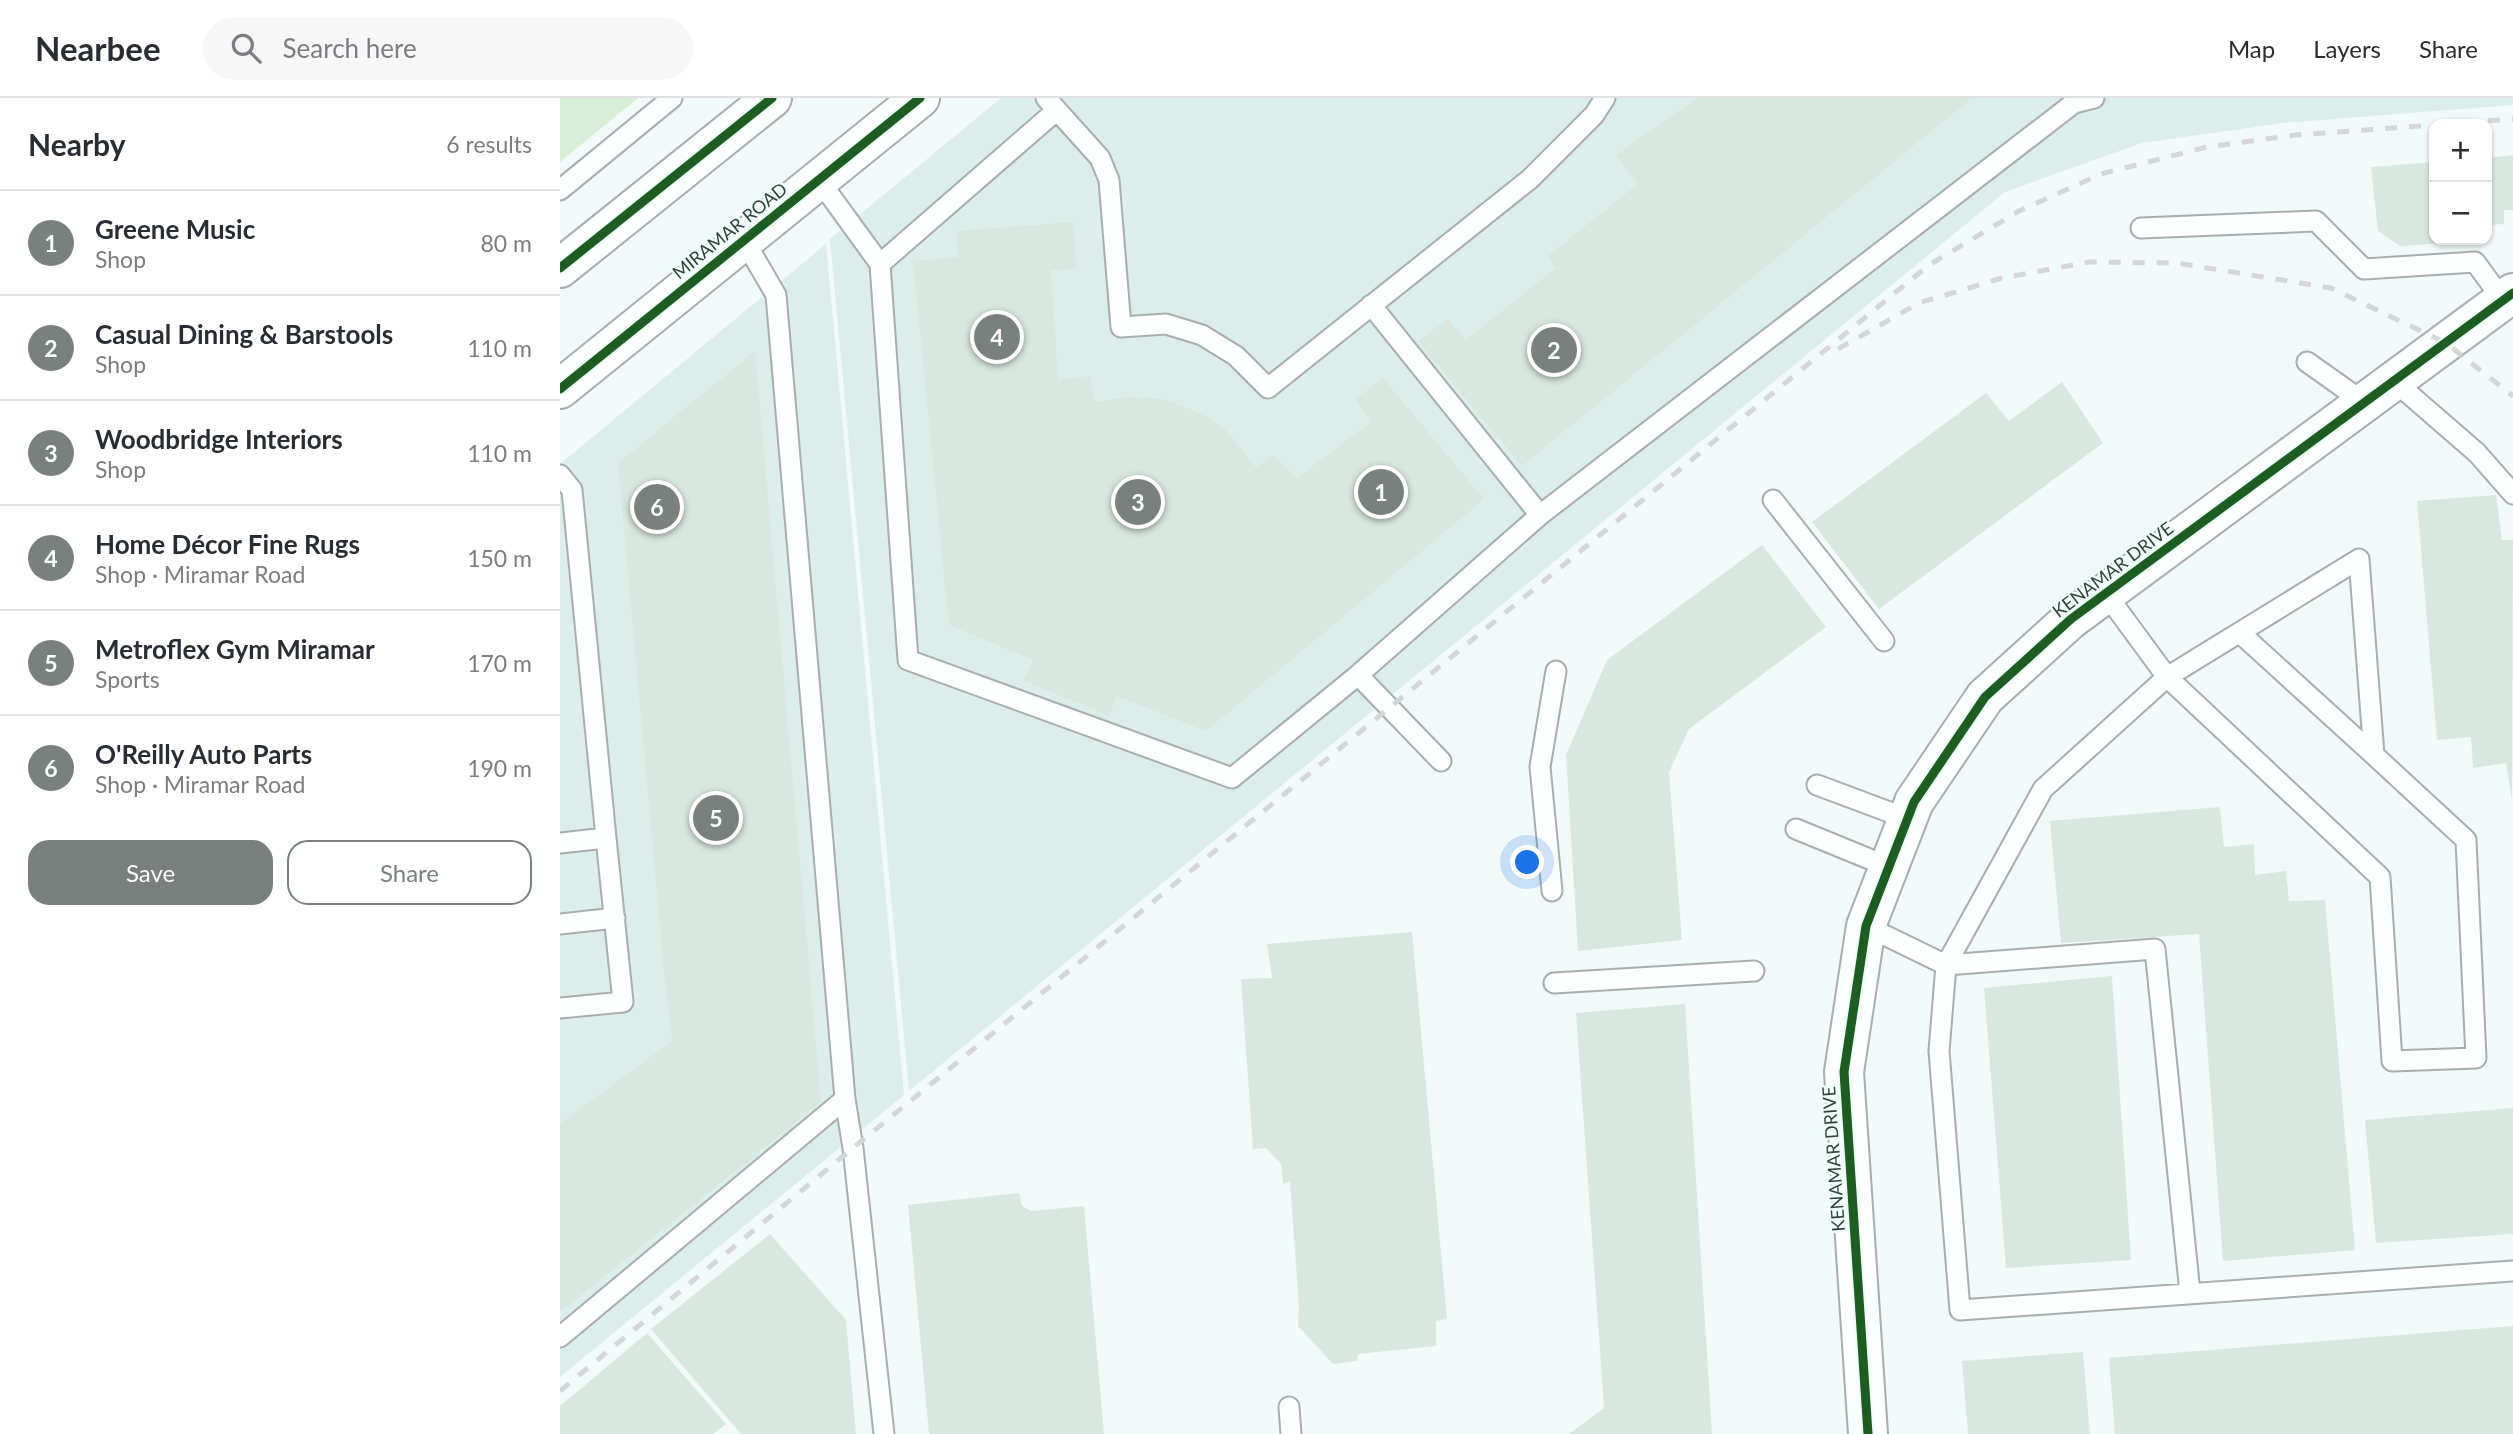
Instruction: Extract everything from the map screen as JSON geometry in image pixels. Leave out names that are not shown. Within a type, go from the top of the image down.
[{"type":"street","points":[[560,268],[772,98]]},
{"type":"street","name":"MIRAMAR ROAD","points":[[560,389],[920,98]]},
{"type":"street","name":"KENAMAR DRIVE","points":[[1868,1434],[1844,1072],[1866,926],[1914,802],[1985,698],[2071,619],[2508,296]]},
{"type":"lane","points":[[560,190],[672,98]]},
{"type":"lane","points":[[880,264],[1052,104],[1100,158],[1109,180],[1121,327],[1166,324],[1202,335],[1236,356],[1268,388],[1530,179],[1594,114],[1605,98]]},
{"type":"lane","points":[[819,180],[880,264],[908,660],[1232,778],[1357,675],[1540,515],[2074,103],[2094,98]]},
{"type":"lane","points":[[2141,228],[2316,221],[2364,269],[2474,262],[2508,296]]},
{"type":"lane","points":[[744,240],[776,295],[845,1099],[853,1148],[884,1434]]},
{"type":"lane","points":[[1371,305],[1540,515]]},
{"type":"lane","points":[[2307,362],[2380,392],[2477,453],[2513,494]]},
{"type":"lane","points":[[560,475],[572,490],[623,1002],[560,1008]]},
{"type":"lane","points":[[1773,500],[1884,640]]},
{"type":"lane","points":[[2374,755],[2359,559],[2167,677],[2043,789],[1946,965],[1938,1051],[1960,1310],[2513,1271]]},
{"type":"lane","points":[[2106,594],[2167,677],[2380,877],[2392,1060],[2476,1058],[2466,840],[2240,633]]},
{"type":"lane","points":[[1552,891],[1540,767],[1556,671]]},
{"type":"lane","points":[[1357,675],[1441,761]]},
{"type":"lane","points":[[1817,785],[1908,819]]},
{"type":"lane","points":[[1796,829],[1889,867]]},
{"type":"lane","points":[[560,843],[606,838]]},
{"type":"lane","points":[[560,924],[614,918]]},
{"type":"lane","points":[[1866,926],[1946,965],[2155,949],[2190,1293]]},
{"type":"lane","points":[[1554,983],[1754,971]]},
{"type":"lane","points":[[560,1337],[845,1099]]},
{"type":"lane","points":[[1289,1408],[1291,1434]]},
{"type":"shaded area","points":[[1001,98],[2513,98],[2513,105],[2283,123],[2142,143],[2005,192],[909,1091],[830,239]]},
{"type":"shaded area","points":[[826,244],[904,1095],[560,1377],[560,464]]},
{"type":"green space","points":[[560,98],[638,98],[560,162]]},
{"type":"building","points":[[1697,98],[1972,98],[1522,466],[1418,341],[1448,319],[1466,340],[1556,268],[1548,256],[1638,184],[1616,155]]},
{"type":"building","points":[[2513,155],[2513,210],[2504,210],[2504,224],[2492,225],[2492,157]]},
{"type":"building","points":[[2429,162],[2429,244],[2400,246],[2378,231],[2371,167]]},
{"type":"building","points":[[1073,222],[1077,269],[1051,270],[1058,380],[1090,376],[1095,402],[1127,397],[1164,399],[1202,414],[1225,429],[1256,468],[1273,455],[1297,478],[1371,422],[1355,399],[1383,378],[1484,499],[1206,731],[1117,696],[1109,716],[1023,680],[1034,660],[949,625],[913,261],[958,257],[957,231]]},
{"type":"building","points":[[755,351],[821,1102],[560,1312],[560,1124],[672,1041],[618,463]]},
{"type":"building","points":[[2062,382],[2103,443],[1879,609],[1812,522],[1986,393],[2009,421]]},
{"type":"building","points":[[2496,495],[2502,540],[2513,540],[2512,800],[2506,763],[2473,768],[2471,737],[2437,740],[2417,501]]},
{"type":"building","points":[[1762,545],[1826,627],[1689,729],[1669,772],[1682,940],[1578,951],[1566,755],[1607,660]]},
{"type":"building","points":[[2220,807],[2224,847],[2254,844],[2255,875],[2286,871],[2289,901],[2325,900],[2355,1250],[2223,1261],[2199,934],[2061,943],[2050,821]]},
{"type":"building","points":[[1412,932],[1447,1319],[1436,1321],[1436,1346],[1358,1354],[1357,1361],[1333,1364],[1298,1326],[1299,1306],[1290,1181],[1283,1184],[1281,1164],[1266,1148],[1253,1149],[1241,979],[1272,978],[1267,944]]},
{"type":"building","points":[[2112,976],[2131,1260],[2006,1268],[1984,988]]},
{"type":"building","points":[[1685,1004],[1712,1434],[1569,1434],[1604,1408],[1576,1013]]},
{"type":"building","points":[[2513,1108],[2513,1234],[2376,1243],[2365,1120]]},
{"type":"building","points":[[1019,1193],[1022,1206],[1031,1211],[1084,1206],[1104,1434],[929,1434],[908,1205]]},
{"type":"building","points":[[770,1234],[846,1320],[856,1434],[741,1434],[651,1329]]},
{"type":"building","points":[[2513,1326],[2513,1434],[2115,1434],[2109,1358]]},
{"type":"building","points":[[647,1333],[726,1424],[713,1434],[560,1434],[560,1406]]},
{"type":"building","points":[[2083,1352],[2090,1434],[1968,1434],[1962,1361]]},
{"type":"railway","points":[[2492,120],[2513,119]]},
{"type":"railway","points":[[560,1391],[1929,265],[2019,211],[2101,174],[2207,147],[2296,135],[2429,125]]},
{"type":"railway","points":[[1838,349],[1919,303],[2002,278],[2089,262],[2177,263],[2331,288],[2446,343],[2513,396]]},
{"type":"cycle path","points":[[560,268],[772,98]]},
{"type":"cycle path","points":[[560,389],[920,98]]},
{"type":"cycle path","points":[[1868,1434],[1844,1072],[1866,926],[1914,802],[1985,697],[2071,619],[2513,293]]},
{"type":"place","name":"Home Décor Fine Rugs","points":[[997,337]]},
{"type":"place","name":"Casual Dining & Barstools","points":[[1554,350]]},
{"type":"place","name":"Greene Music","points":[[1381,492]]},
{"type":"place","name":"Woodbridge Interiors","points":[[1138,502]]},
{"type":"place","name":"O'Reilly Auto Parts","points":[[657,507]]},
{"type":"place","name":"Metroflex Gym Miramar","points":[[716,818]]}]
